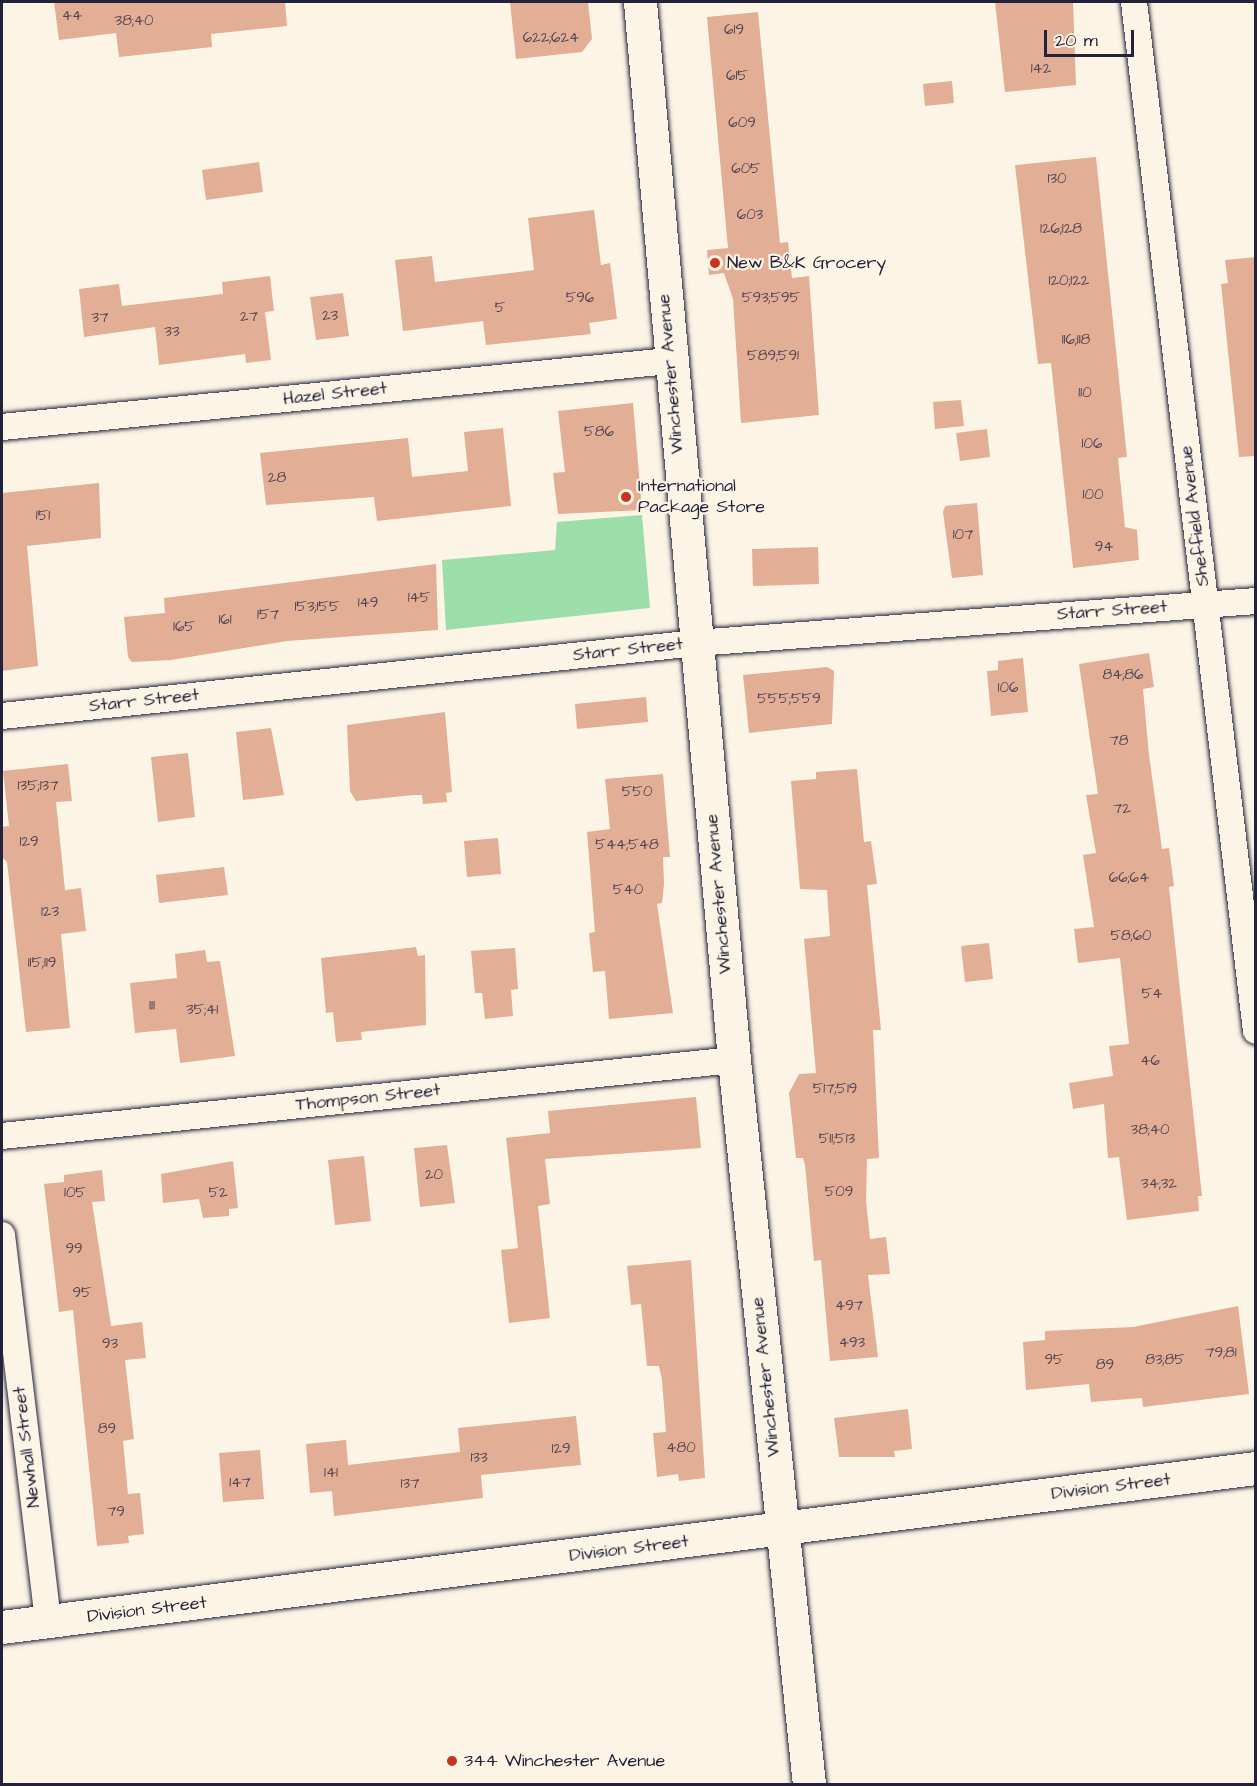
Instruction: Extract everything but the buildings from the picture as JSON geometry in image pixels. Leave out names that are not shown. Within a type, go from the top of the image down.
[{"type":"street","name":"Winchester Avenue","points":[[640,2],[669,361],[734,1060],[809,1785]]},
{"type":"street","name":"Sheffield Avenue","points":[[1134,2],[1256,1031]]},
{"type":"street","name":"Hazel Street","points":[[2,427],[669,361]]},
{"type":"street","name":"Starr Street","points":[[2,716],[696,643],[1256,601]]},
{"type":"street","name":"Thompson Street","points":[[2,1136],[734,1060]]},
{"type":"street","name":"Newhall Street","points":[[2,1235],[48,1623]]},
{"type":"street","name":"Division Street","points":[[2,1628],[1256,1468]]},
{"type":"green space","points":[[642,515],[650,608],[446,630],[442,560],[555,550],[557,522]]},
{"type":"place","name":"New B&K Grocery","points":[[715,263]]},
{"type":"place","name":"International Package Store","points":[[626,497]]},
{"type":"place","name":"344 Winchester Avenue","points":[[452,1761]]}]
